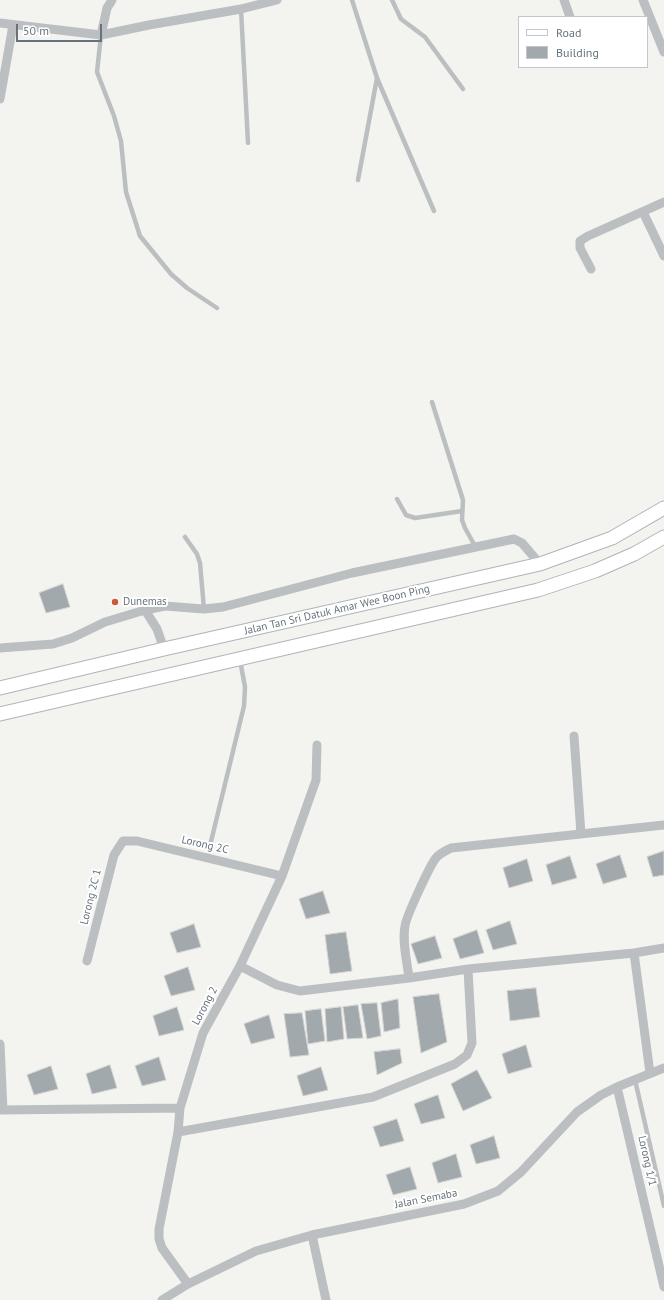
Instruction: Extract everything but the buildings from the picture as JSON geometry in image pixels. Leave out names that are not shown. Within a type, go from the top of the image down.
[{"type":"main road","name":"Jalan Tan Sri Datuk Amar Wee Boon Ping","points":[[0,688],[164,649],[540,564],[612,538],[664,508]]},
{"type":"main road","points":[[0,714],[538,590],[595,571],[634,554],[664,537]]},
{"type":"street","points":[[102,35],[107,8],[112,0]]},
{"type":"street","points":[[0,23],[102,35],[149,25],[242,9],[277,0]]},
{"type":"street","points":[[564,0],[570,16]]},
{"type":"street","points":[[643,0],[664,52]]},
{"type":"street","points":[[0,99],[13,25]]},
{"type":"street","points":[[591,269],[580,248],[580,241],[664,202]]},
{"type":"street","points":[[643,212],[664,256]]},
{"type":"street","points":[[0,648],[53,644],[72,638],[105,622],[145,610],[165,606],[204,609],[223,607],[352,573],[514,539],[522,543],[540,564]]},
{"type":"street","points":[[145,610],[158,629],[164,649]]},
{"type":"street","points":[[574,736],[581,834]]},
{"type":"street","name":"Lorong 2","points":[[188,1284],[162,1248],[159,1239],[159,1228],[178,1132],[180,1108],[203,1033],[240,966],[282,876],[316,780],[317,745]]},
{"type":"street","points":[[408,978],[404,940],[405,925],[410,910],[435,859],[443,852],[451,848],[664,825]]},
{"type":"street","name":"Lorong 2C","points":[[123,842],[137,842],[282,876]]},
{"type":"street","name":"Lorong 2C 1","points":[[88,961],[114,855],[123,842]]},
{"type":"street","points":[[240,966],[277,985],[300,991],[468,969],[634,953],[664,948]]},
{"type":"street","points":[[634,953],[650,1073]]},
{"type":"street","points":[[178,1132],[373,1097],[455,1064],[467,1055],[472,1044],[468,969]]},
{"type":"street","points":[[0,1044],[1,1110],[180,1108]]},
{"type":"street","name":"Jalan Semaba","points":[[162,1300],[188,1284],[256,1251],[312,1235],[464,1204],[498,1191],[520,1172],[576,1112],[602,1095],[664,1068]]},
{"type":"street","name":"Lorong 1/1","points":[[617,1088],[664,1287]]},
{"type":"street","points":[[312,1235],[326,1300]]},
{"type":"lane","points":[[352,0],[377,78],[434,211]]},
{"type":"lane","points":[[392,0],[401,19],[425,37],[463,89]]},
{"type":"lane","points":[[242,9],[248,143]]},
{"type":"lane","points":[[102,35],[97,72],[114,116],[121,141],[126,192],[140,236],[170,274],[187,288],[217,308]]},
{"type":"lane","points":[[358,180],[377,78]]},
{"type":"lane","points":[[432,402],[461,491],[463,500],[462,520],[475,546]]},
{"type":"lane","points":[[397,499],[406,515],[415,518],[462,511]]},
{"type":"lane","points":[[185,537],[197,554],[200,563],[204,609]]},
{"type":"lane","points":[[207,858],[244,706],[245,686],[239,658]]},
{"type":"lane","points":[[635,1080],[664,1206]]},
{"type":"place","name":"Dunemas","points":[[115,602]]}]
